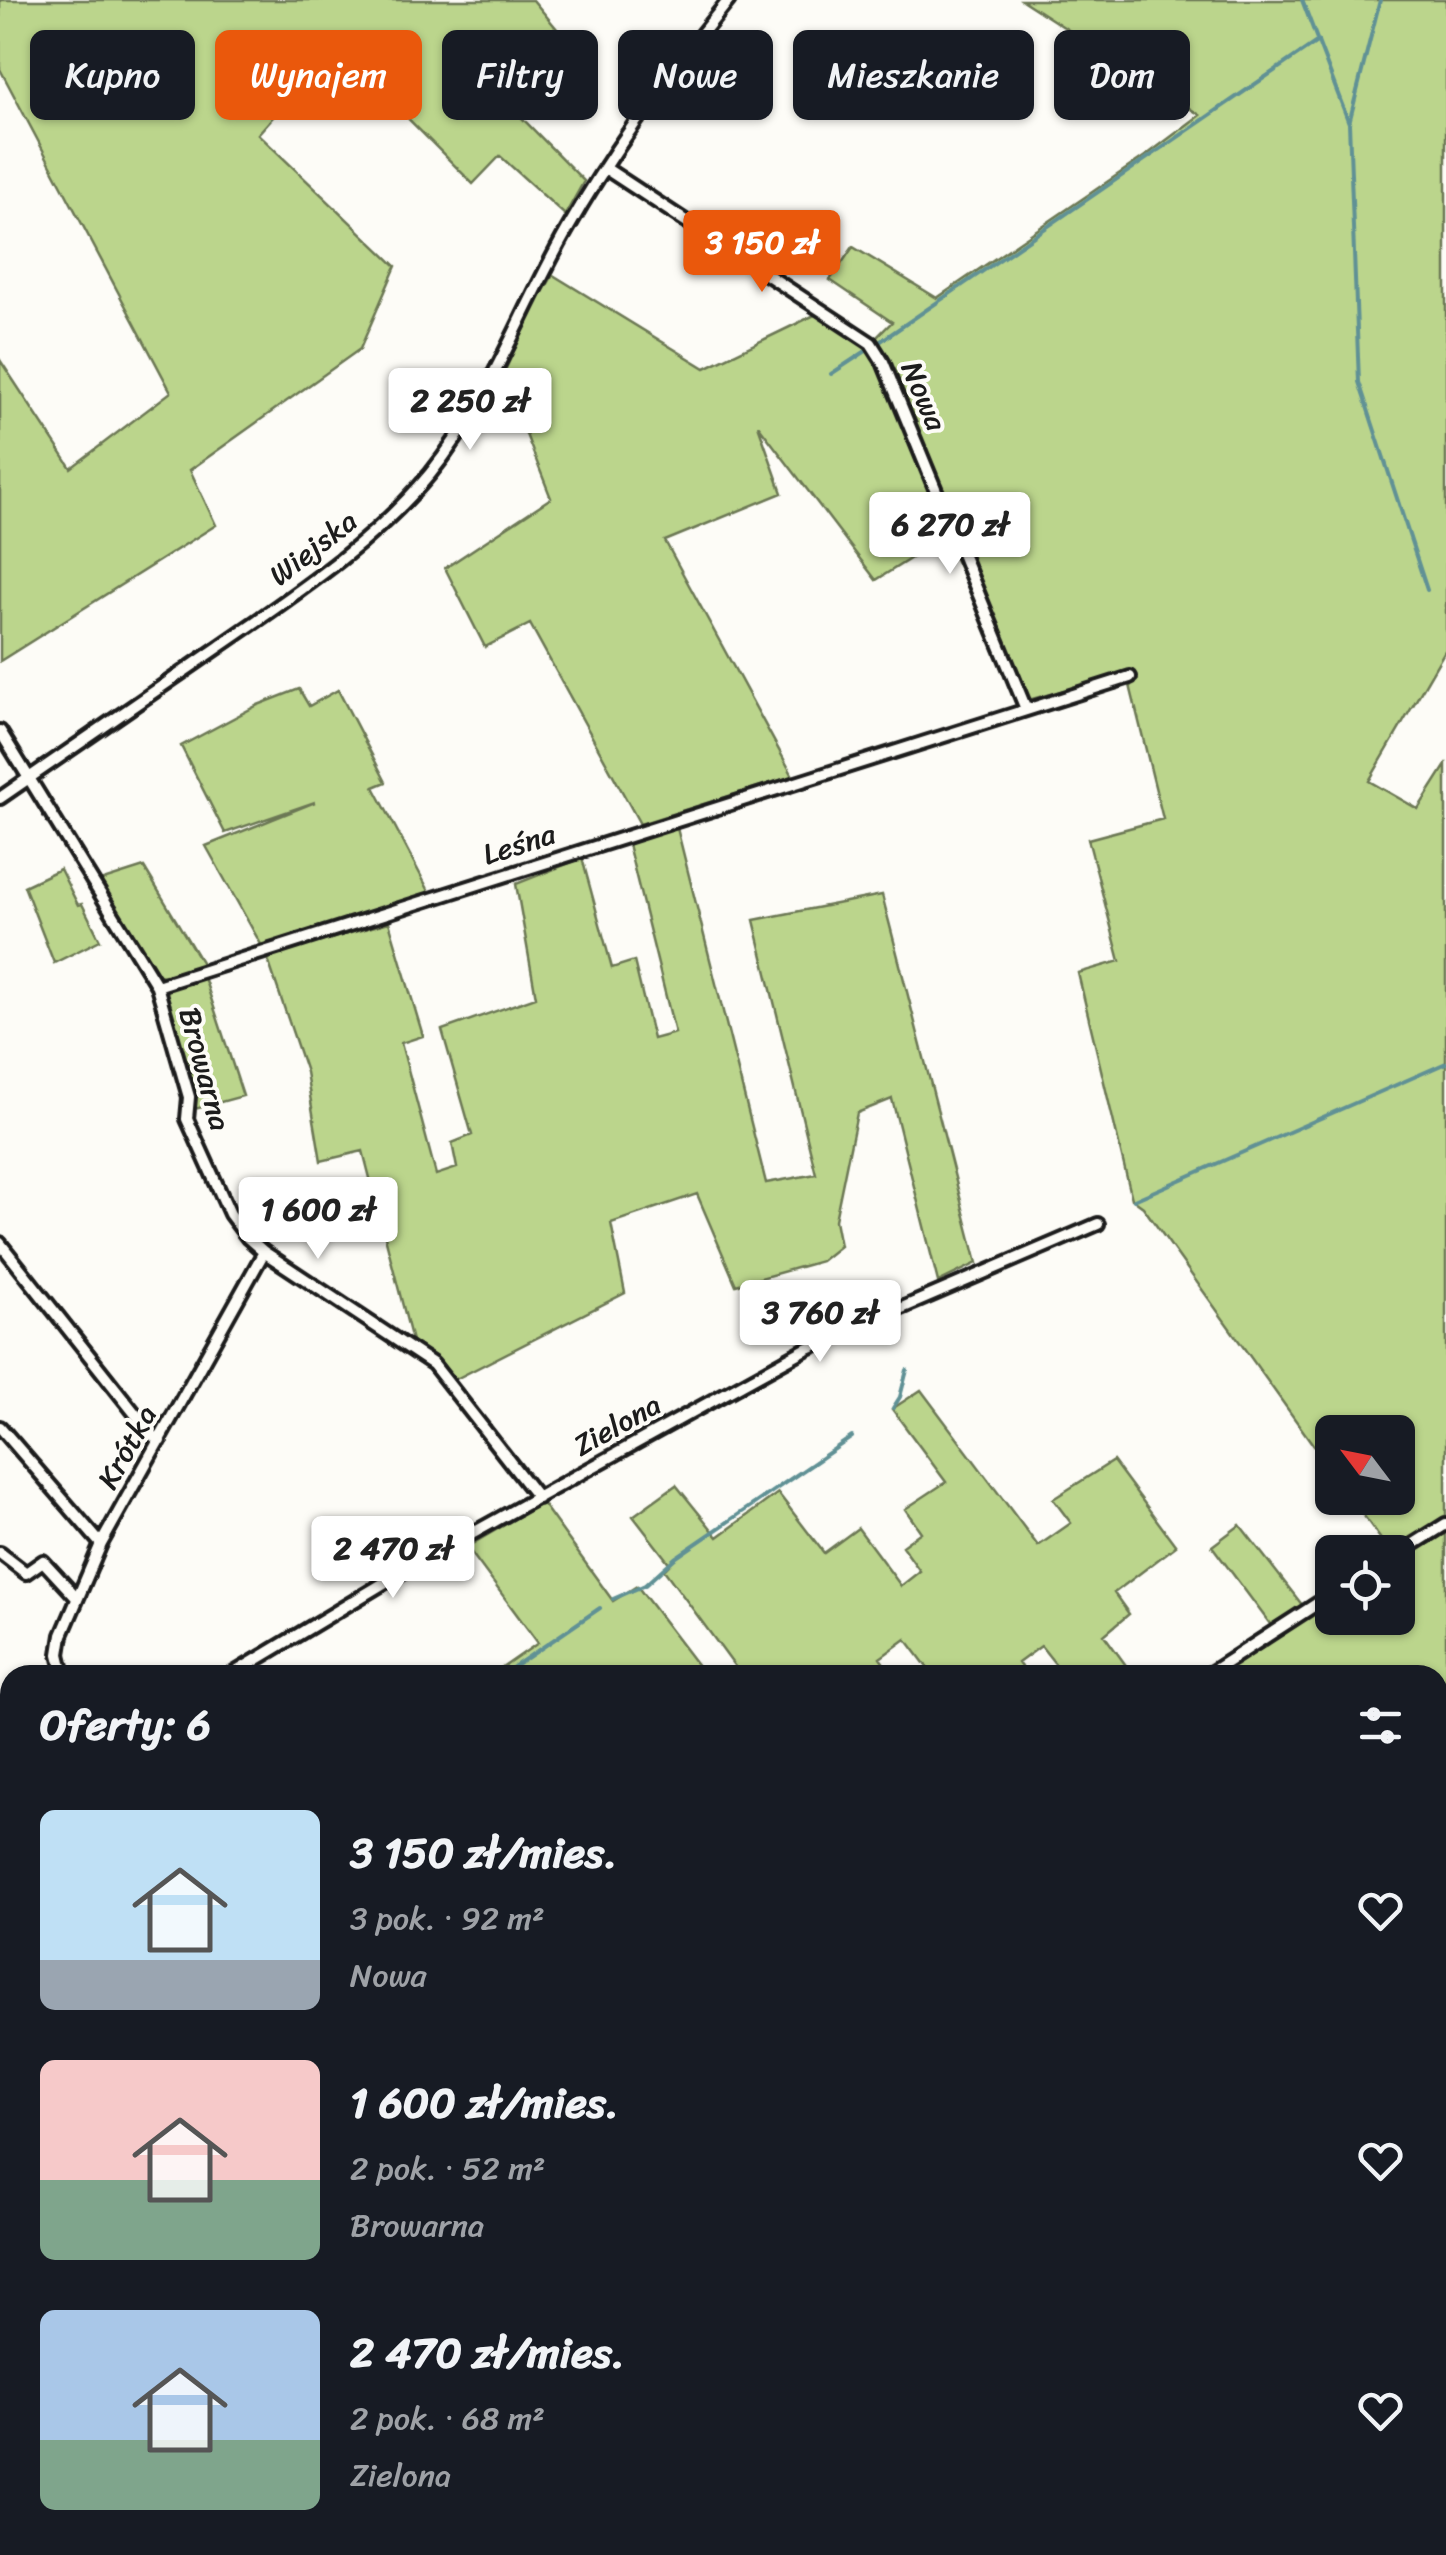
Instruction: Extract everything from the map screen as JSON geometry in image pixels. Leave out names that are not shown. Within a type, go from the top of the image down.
[{"type":"street","name":"Wiejska","points":[[0,798],[275,609],[374,534],[412,495],[474,412],[567,230],[605,168],[666,80],[729,0]]},
{"type":"street","name":"Nowa","points":[[605,168],[871,343],[883,362],[1026,709]]},
{"type":"street","name":"Leśna","points":[[157,986],[1130,676]]},
{"type":"street","points":[[0,731],[157,986]]},
{"type":"street","name":"Browarna","points":[[157,986],[189,1097],[188,1119],[230,1214],[264,1252],[433,1364],[538,1498]]},
{"type":"street","name":"Zielona","points":[[248,1665],[382,1584],[806,1348],[1098,1224]]},
{"type":"street","points":[[0,1243],[160,1441]]},
{"type":"street","name":"Krótka","points":[[63,1665],[60,1645],[101,1544],[264,1252]]},
{"type":"street","points":[[0,1427],[101,1544]]},
{"type":"street","points":[[1415,1543],[1446,1524]]},
{"type":"street","points":[[0,1553],[26,1573],[43,1561],[78,1598]]},
{"type":"street","points":[[1222,1665],[1315,1605]]},
{"type":"green space","points":[[0,0],[533,0],[558,30],[442,30],[442,120],[524,120],[584,181],[565,215],[500,156],[473,184],[409,120],[422,120],[422,30],[215,30],[215,120],[270,120],[258,134],[396,266],[360,349],[190,470],[216,525],[0,661],[0,360],[71,468],[171,392],[0,69]]},
{"type":"green space","points":[[1022,0],[1446,0],[1446,649],[1369,781],[1418,809],[1446,765],[1446,1665],[1231,1665],[1315,1612],[1315,1635],[1415,1635],[1415,1535],[1378,1535],[1363,1515],[1415,1515],[1415,1415],[1315,1415],[1315,1447],[1143,1207],[1132,1199],[1078,973],[1120,961],[1088,839],[1163,819],[1127,673],[1021,702],[945,537],[876,580],[758,425],[782,493],[665,541],[793,776],[640,824],[530,624],[485,647],[445,568],[551,498],[520,419],[498,386],[553,275],[705,368],[827,309],[875,339],[892,322],[830,280],[853,247],[937,298],[1200,115],[1190,109],[1190,30],[1068,30]]},
{"type":"green space","points":[[299,689],[309,706],[338,690],[386,782],[374,787],[430,893],[263,948],[206,846],[315,802],[225,833],[181,746],[258,705]]},
{"type":"green space","points":[[677,828],[766,1183],[816,1174],[754,920],[882,895],[977,1263],[938,1282],[892,1099],[857,1113],[835,1220],[840,1246],[821,1261],[736,1285],[697,1194],[611,1223],[625,1293],[450,1382],[412,1341],[363,1151],[321,1161],[306,1072],[267,957],[389,922],[423,1036],[401,1043],[436,1175],[457,1168],[452,1143],[472,1135],[442,1030],[536,997],[516,884],[582,858],[612,968],[634,961],[653,1039],[675,1033],[628,844]]},
{"type":"green space","points":[[144,867],[203,965],[171,976],[152,971],[97,882]]},
{"type":"green space","points":[[60,869],[100,940],[54,963],[24,886]]},
{"type":"green space","points":[[204,977],[243,1096],[195,1109],[165,999],[169,987]]},
{"type":"green space","points":[[921,1390],[1038,1546],[1071,1523],[1053,1499],[1113,1461],[1176,1546],[1114,1593],[1129,1614],[1104,1635],[1126,1665],[1056,1665],[1041,1646],[1020,1665],[926,1665],[906,1639],[880,1658],[885,1665],[734,1665],[664,1570],[670,1564],[633,1516],[676,1485],[718,1537],[778,1493],[824,1553],[858,1528],[901,1586],[920,1571],[902,1546],[921,1532],[905,1509],[946,1482],[892,1409]]},
{"type":"green space","points":[[542,1503],[613,1601],[637,1586],[697,1665],[506,1665],[538,1643],[467,1547]]},
{"type":"green space","points":[[1240,1525],[1303,1606],[1273,1628],[1212,1546]]},
{"type":"waterway","points":[[1302,0],[1349,123],[1359,382],[1427,590]]},
{"type":"waterway","points":[[1349,123],[1380,0]]},
{"type":"waterway","points":[[878,343],[1318,41]]},
{"type":"waterway","points":[[831,374],[869,349]]},
{"type":"waterway","points":[[1134,1200],[1446,1063]]},
{"type":"waterway","points":[[928,1291],[975,1270]]},
{"type":"waterway","points":[[893,1408],[907,1370]]},
{"type":"waterway","points":[[613,1599],[645,1585],[675,1558],[852,1437]]},
{"type":"waterway","points":[[517,1665],[600,1608]]}]
